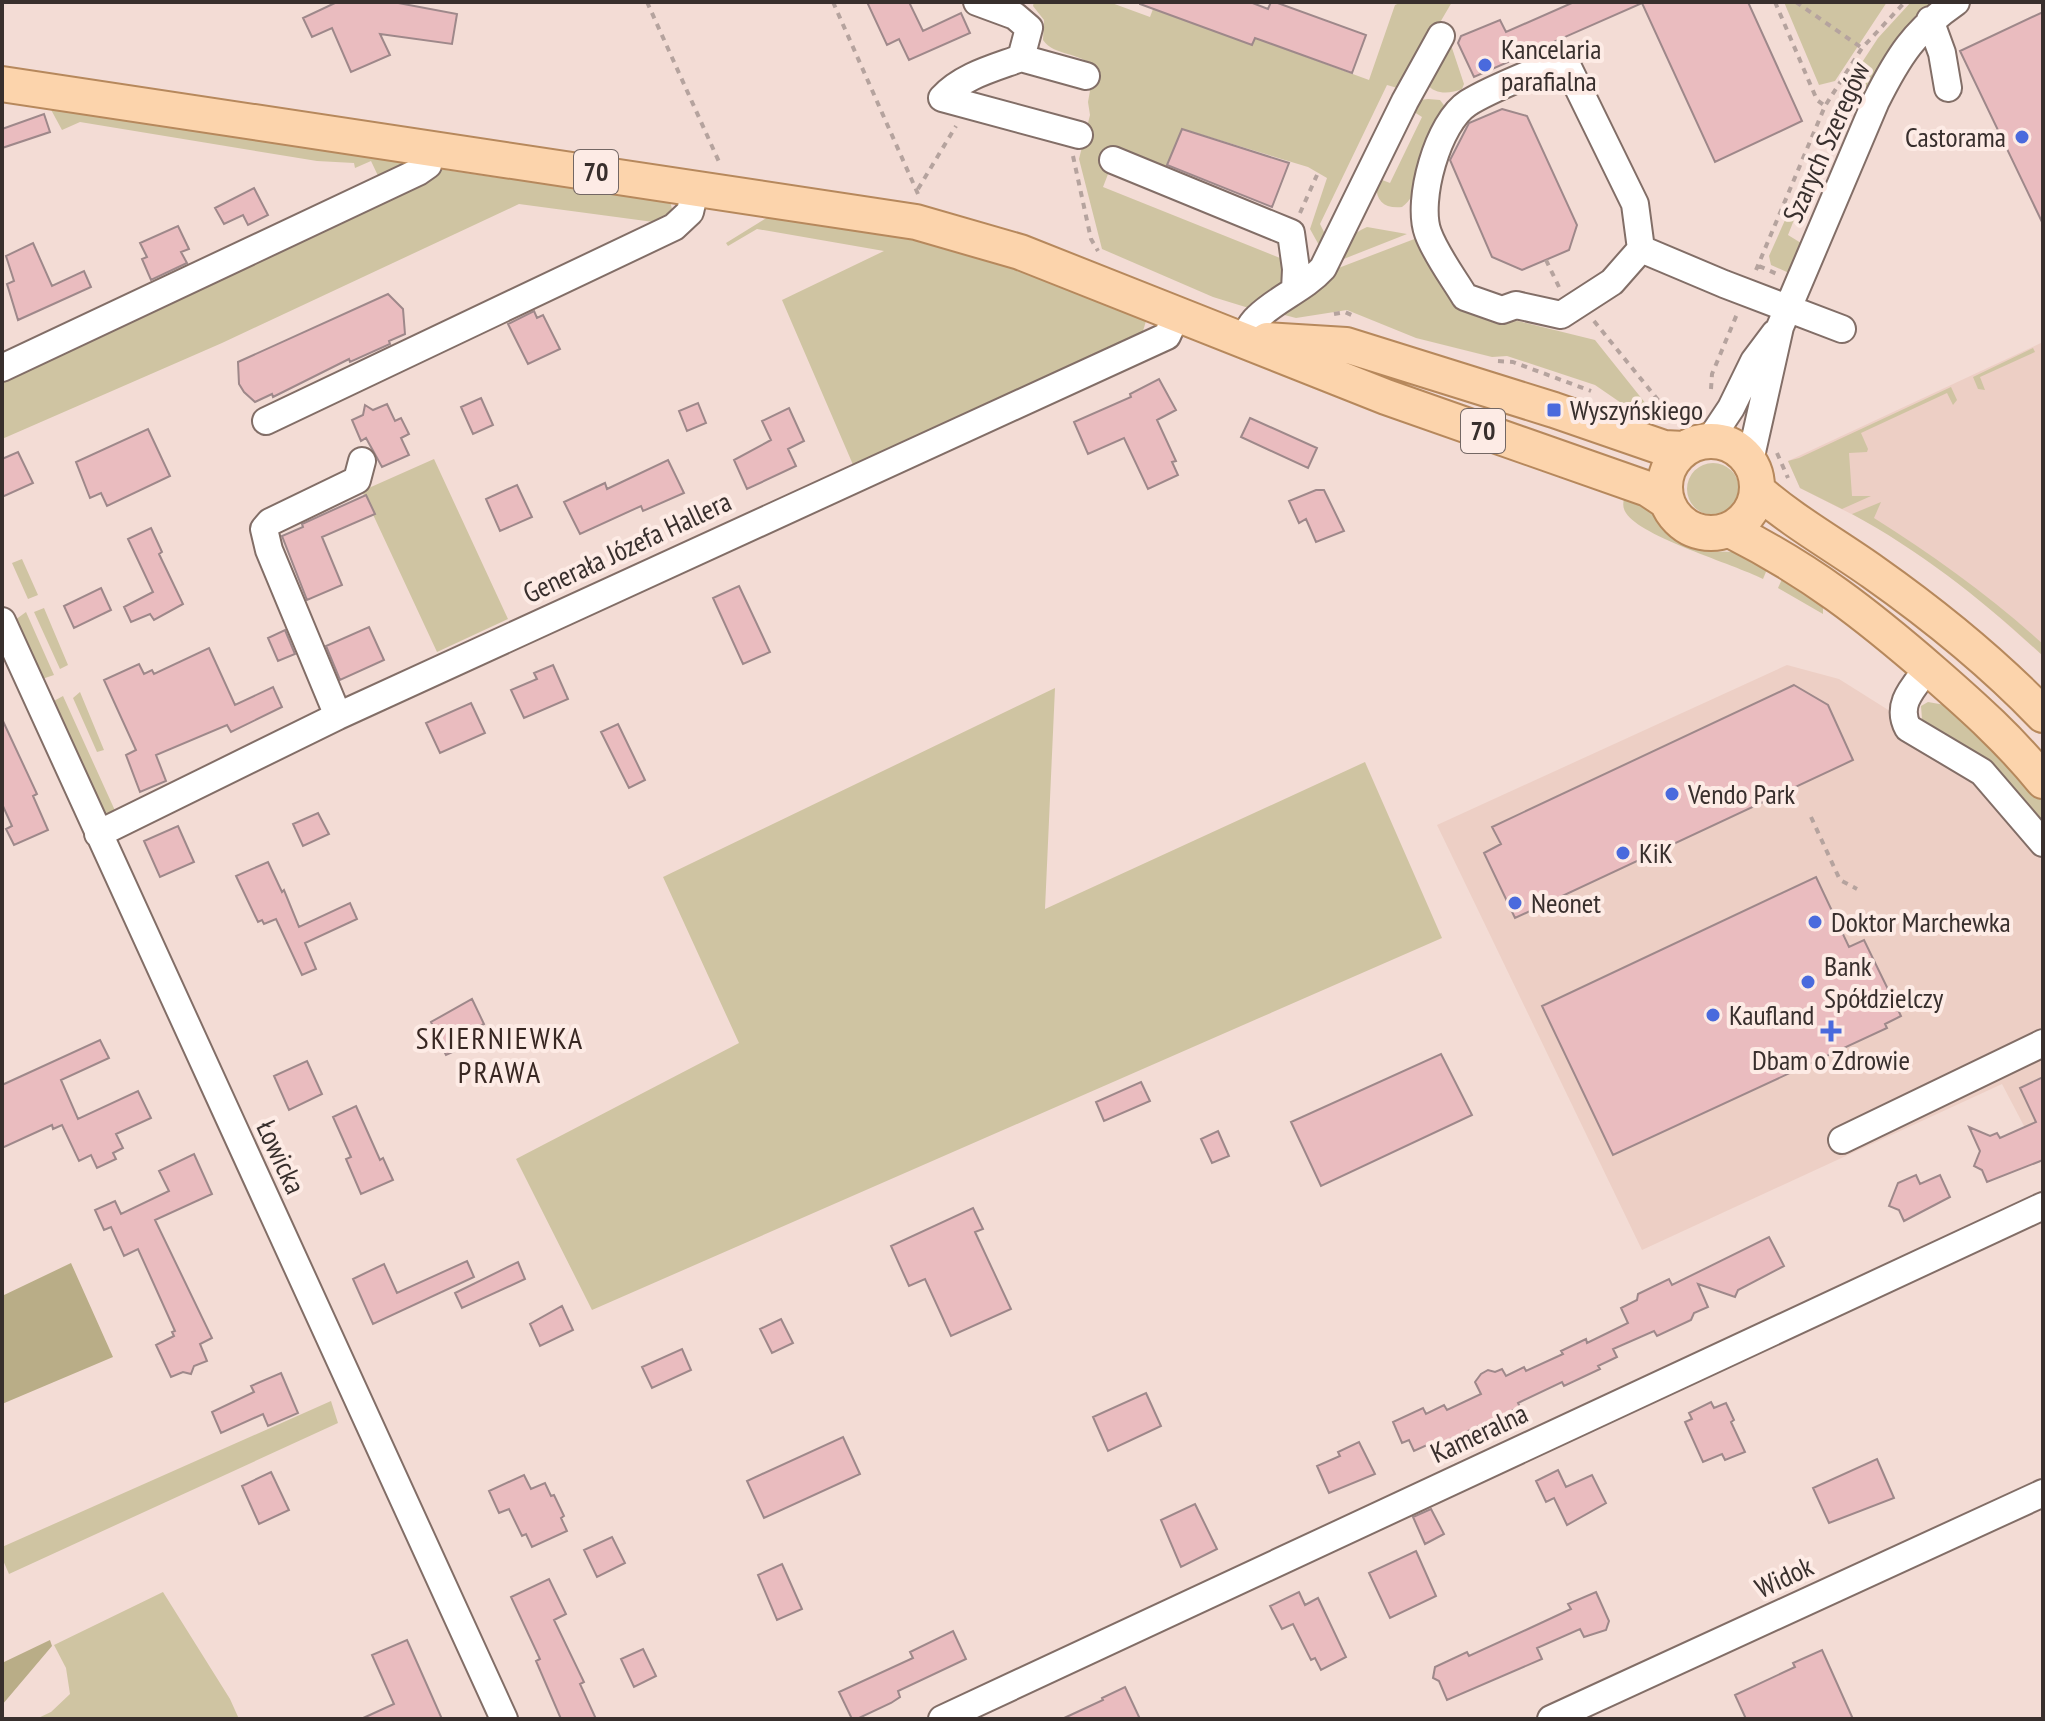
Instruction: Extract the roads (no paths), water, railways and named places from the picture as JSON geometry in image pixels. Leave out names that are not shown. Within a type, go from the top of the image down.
[{"type":"main road","name":"70","points":[[2,84],[707,188],[916,222],[1020,252],[1386,397],[1648,489],[1666,501]]},
{"type":"main road","name":"70","points":[[1243,339],[1346,345],[1664,448],[1688,439]]},
{"type":"main road","points":[[1768,470],[1749,514],[1730,530],[1717,533],[1692,530],[1681,523],[1666,501],[1665,478],[1688,439],[1725,443],[1739,450],[1768,470],[1775,506],[1953,631],[2043,715]]},
{"type":"main road","points":[[1730,530],[1782,556],[1869,616],[1980,713],[2043,781]]},
{"type":"street","points":[[977,2],[1015,16],[1029,28],[1021,58]]},
{"type":"street","name":"Szarych Szeregów","points":[[1688,439],[1731,408],[1754,361],[1784,318],[1892,69],[1930,20],[1956,2]]},
{"type":"street","points":[[1930,20],[1942,53],[1948,88]]},
{"type":"street","points":[[1243,339],[1256,319],[1295,290],[1308,285],[1323,268],[1405,101],[1441,36]]},
{"type":"street","points":[[1079,135],[942,98],[952,87],[966,79],[1021,58],[1086,76]]},
{"type":"street","points":[[1564,59],[1635,204],[1641,249],[1612,282],[1561,315],[1516,305],[1502,310],[1465,297],[1428,234],[1425,218],[1430,170],[1451,120],[1466,103],[1564,59]]},
{"type":"street","points":[[2,368],[418,172],[428,165],[431,147]]},
{"type":"street","points":[[1113,160],[1291,233],[1296,269],[1295,290]]},
{"type":"street","points":[[266,421],[674,227],[690,212],[707,188]]},
{"type":"street","points":[[1641,249],[1747,293],[1784,318],[1842,329]]},
{"type":"street","name":"Generała Józefa Hallera","points":[[98,834],[338,716],[1167,336],[1176,316]]},
{"type":"street","name":"Szarych Szeregów","points":[[1768,470],[1784,318]]},
{"type":"street","points":[[338,716],[269,550],[264,529],[270,522],[357,480],[362,461]]},
{"type":"street","name":"Łowicka","points":[[2,621],[504,1719]]},
{"type":"street","points":[[1928,668],[1903,703],[1903,718],[1908,728],[1982,772],[2043,843]]},
{"type":"street","points":[[1842,1140],[2043,1043]]},
{"type":"street","name":"Kameralna","points":[[942,1719],[2043,1206]]},
{"type":"street","name":"Widok","points":[[1551,1719],[2043,1493]]},
{"type":"place","name":"Kancelaria parafialna","points":[[1485,65]]},
{"type":"place","name":"Castorama","points":[[2022,137]]},
{"type":"place","name":"Wyszyńskiego","points":[[1554,410]]},
{"type":"place","name":"Vendo Park","points":[[1672,794]]},
{"type":"place","name":"KiK","points":[[1623,853]]},
{"type":"place","name":"Neonet","points":[[1515,903]]},
{"type":"place","name":"Doktor Marchewka","points":[[1815,922]]},
{"type":"place","name":"Bank Spółdzielczy","points":[[1808,982]]},
{"type":"place","name":"Kaufland","points":[[1713,1015]]},
{"type":"place","name":"Dbam o Zdrowie","points":[[1831,1031]]},
{"type":"district","name":"SKIERNIEWKA PRAWA","points":[[500,1056]]}]
